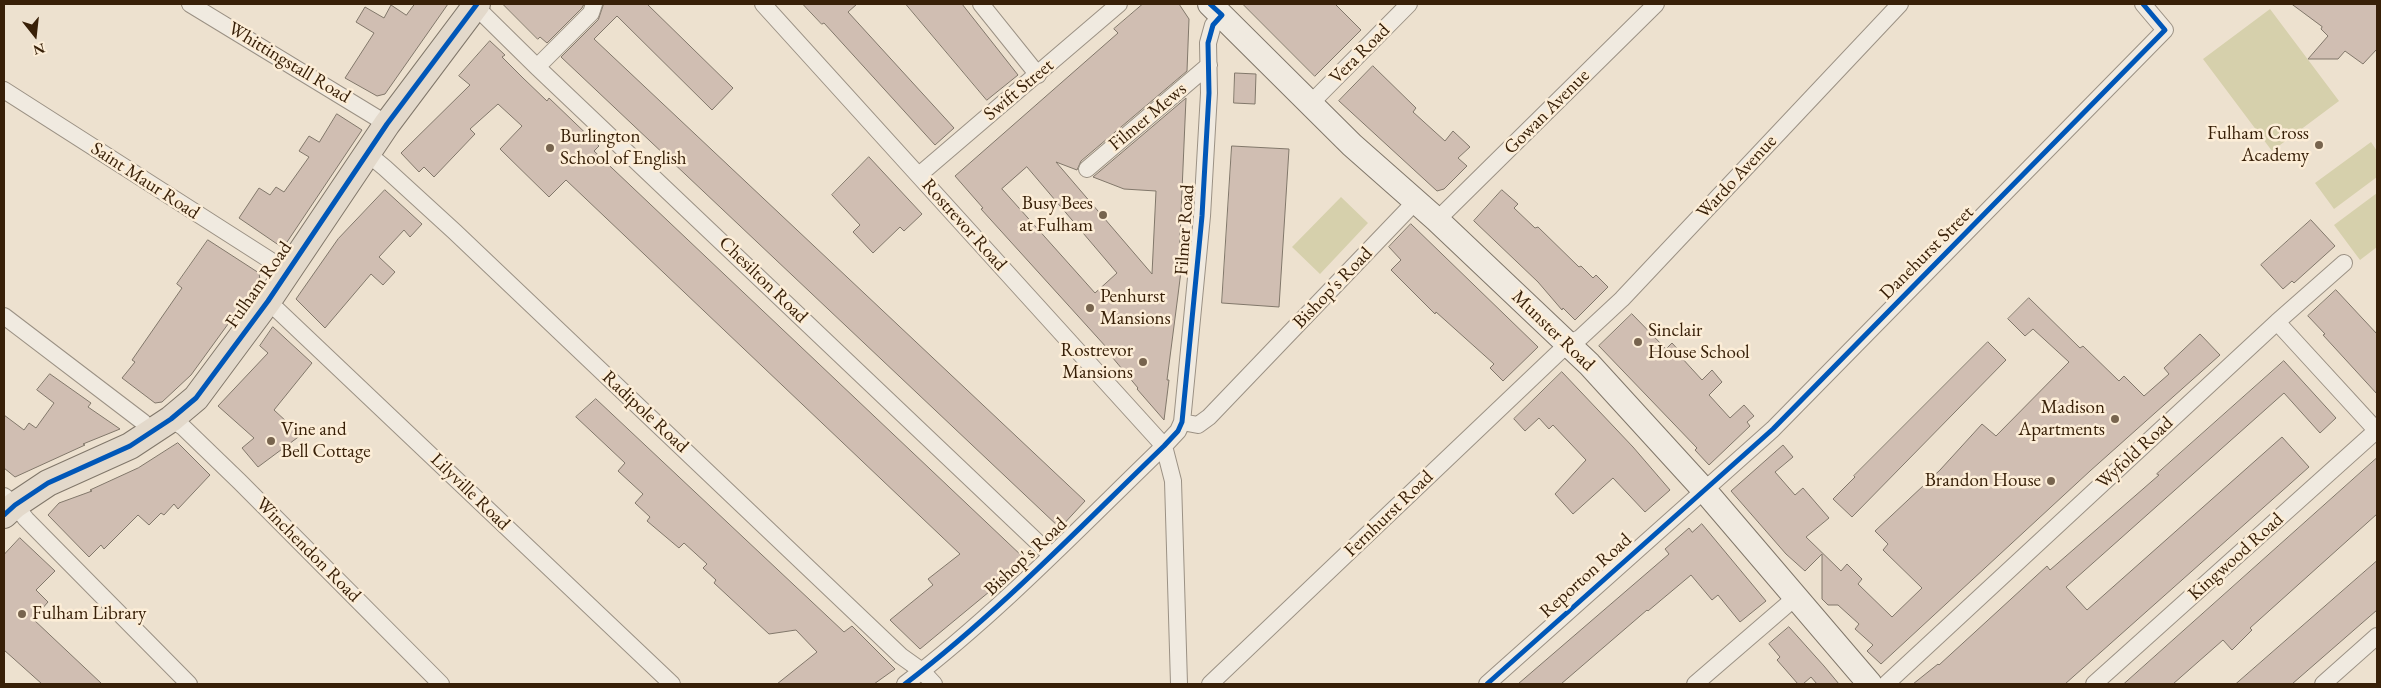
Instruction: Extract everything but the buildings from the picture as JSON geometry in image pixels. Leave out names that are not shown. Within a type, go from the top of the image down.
[{"type":"main road","name":"Fulham Road","points":[[7,505],[48,483],[130,446],[162,426],[196,398],[268,300],[387,124],[475,5]]},
{"type":"street","name":"Whittingstall Road","points":[[190,4],[387,124]]},
{"type":"street","points":[[537,67],[591,13],[594,4]]},
{"type":"street","name":"Rostrevor Road","points":[[763,4],[1164,446]]},
{"type":"street","points":[[981,4],[1038,74]]},
{"type":"street","name":"Swift Street","points":[[919,175],[1118,4]]},
{"type":"street","name":"Vera Road","points":[[1311,103],[1409,4]]},
{"type":"street","name":"Gowan Avenue","points":[[1437,220],[1656,4]]},
{"type":"street","name":"Wardo Avenue","points":[[1568,344],[1580,338],[1622,299],[1900,4]]},
{"type":"street","name":"Danehurst Street","points":[[1705,491],[1780,422],[2166,30],[2143,4]]},
{"type":"street","name":"Chesilton Road","points":[[475,5],[537,67],[1051,554]]},
{"type":"street","name":"Munster Road","points":[[1216,9],[1352,145],[1437,220],[1568,344],[1705,491],[1870,684]]},
{"type":"street","name":"Filmer Road","points":[[1164,446],[1178,431],[1182,422],[1202,216],[1209,34],[1216,9]]},
{"type":"street","name":"Filmer Mews","points":[[1087,169],[1209,65]]},
{"type":"street","name":"Saint Maur Road","points":[[4,90],[287,271]]},
{"type":"street","name":"Radipole Road","points":[[367,153],[386,168],[455,232],[894,649],[922,671],[934,684]]},
{"type":"street","name":"Bishop's Road","points":[[1182,422],[1198,424],[1209,417],[1415,202]]},
{"type":"street","name":"Wyfold Road","points":[[1886,684],[2277,322],[2344,263]]},
{"type":"street","name":"Lilyville Road","points":[[268,300],[672,684]]},
{"type":"street","name":"Winchendon Road","points":[[4,316],[143,422],[162,426],[183,427],[441,684]]},
{"type":"street","points":[[2277,322],[2377,430]]},
{"type":"street","name":"Fernhurst Road","points":[[1210,684],[1568,344]]},
{"type":"street","name":"Kingwood Road","points":[[2094,684],[2377,430]]},
{"type":"street","points":[[1164,446],[1173,481],[1179,684]]},
{"type":"street","name":"Bishop's Road","points":[[905,684],[986,615],[1164,446]]},
{"type":"street","name":"Reporton Road","points":[[1487,684],[1705,491]]},
{"type":"street","points":[[7,505],[26,519],[189,684]]},
{"type":"street","points":[[1695,684],[1796,597]]},
{"type":"street","points":[[2323,684],[2377,636]]},
{"type":"shaded area","points":[[2270,9],[2339,101],[2272,151],[2203,59]]},
{"type":"shaded area","points":[[2371,142],[2377,151],[2377,177],[2334,209],[2315,183]]},
{"type":"shaded area","points":[[2377,193],[2377,247],[2360,260],[2334,225]]},
{"type":"shaded area","points":[[1341,197],[1368,223],[1320,274],[1292,247]]},
{"type":"cycle path","points":[[4,515],[15,505],[48,483],[130,446],[171,419],[196,398],[268,301],[387,124],[477,4]]},
{"type":"cycle path","points":[[905,684],[1006,599],[1178,431],[1182,422],[1202,216],[1209,93],[1208,43],[1213,25],[1222,15],[1210,4]]},
{"type":"cycle path","points":[[1487,684],[1773,429],[2165,30],[2143,4]]},
{"type":"place","name":"Fulham Cross Academy","points":[[2319,145]]},
{"type":"place","name":"Burlington School of English","points":[[550,148]]},
{"type":"place","name":"Busy Bees at Fulham","points":[[1103,215]]},
{"type":"place","name":"Penhurst Mansions","points":[[1090,308]]},
{"type":"place","name":"Sinclair House School","points":[[1638,342]]},
{"type":"place","name":"Rostrevor Mansions","points":[[1143,362]]},
{"type":"place","name":"Madison Apartments","points":[[2115,419]]},
{"type":"place","name":"Vine and Bell Cottage","points":[[271,441]]},
{"type":"place","name":"Brandon House","points":[[2051,481]]},
{"type":"place","name":"Fulham Library","points":[[22,614]]}]
